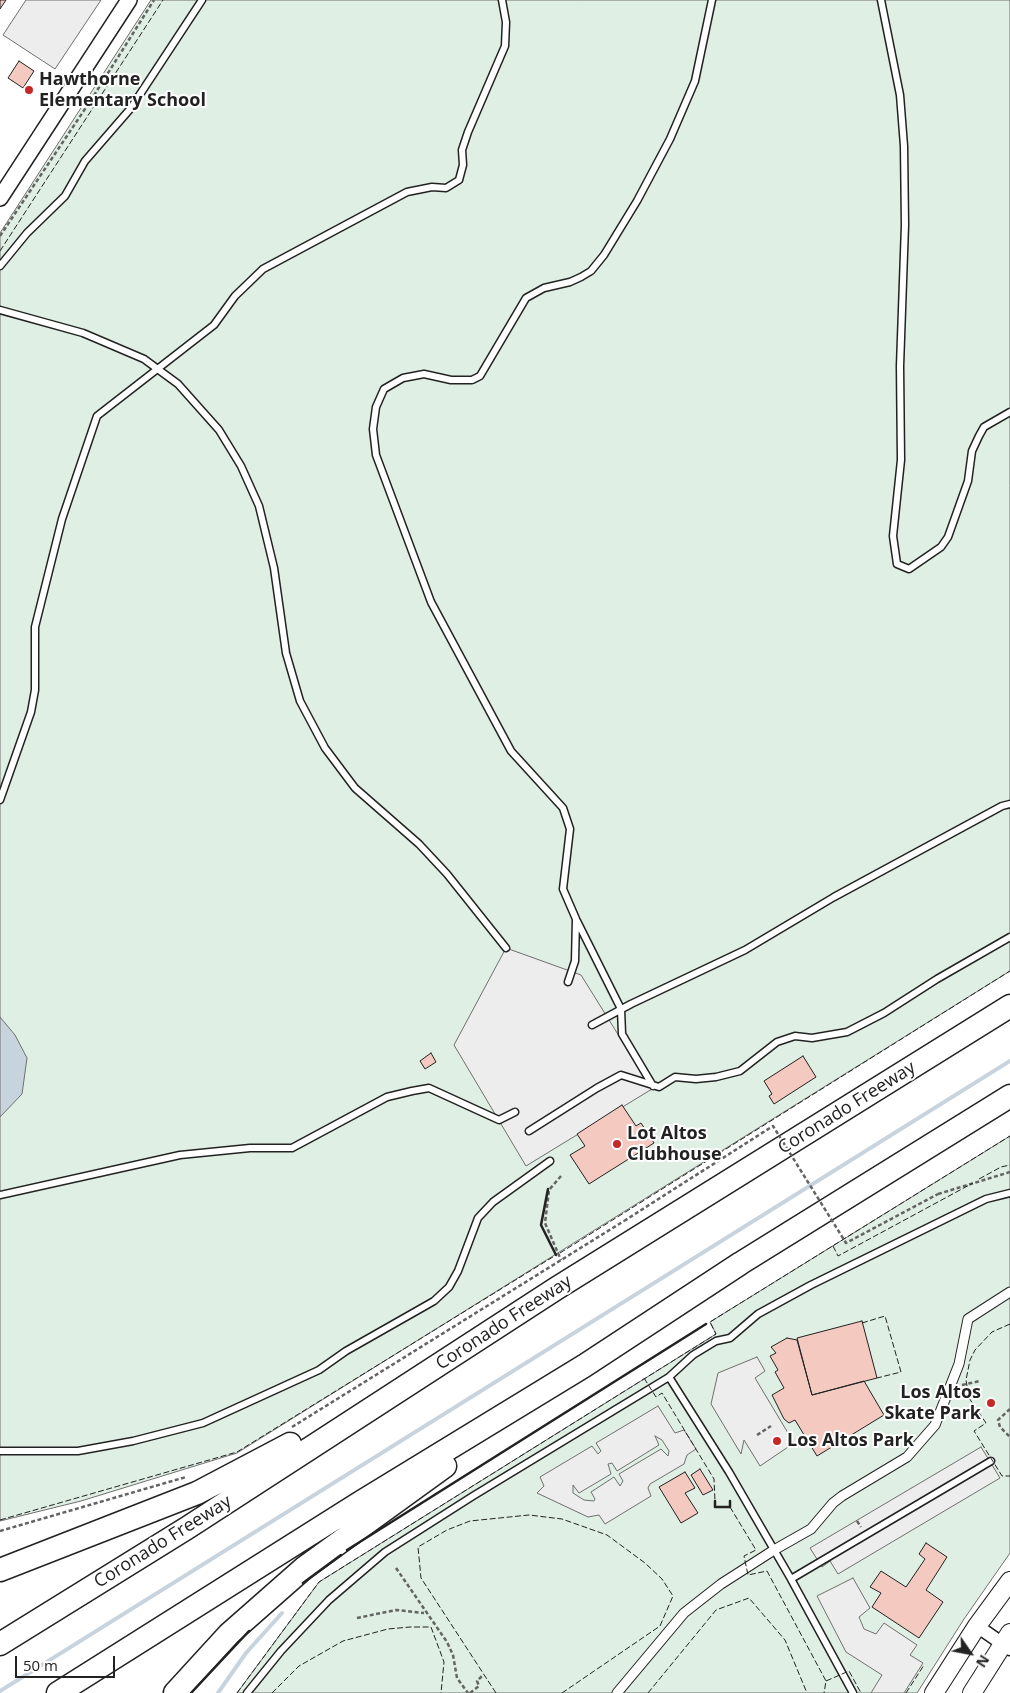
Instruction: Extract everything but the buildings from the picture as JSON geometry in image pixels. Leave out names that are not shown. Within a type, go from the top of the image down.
[{"type":"highway","name":"Coronado Freeway","points":[[0,1644],[187,1528],[556,1288],[1010,1006]]},
{"type":"highway","points":[[58,1693],[361,1502],[584,1366],[741,1263],[1010,1096]]},
{"type":"highway","points":[[0,1570],[197,1493],[273,1455],[556,1288]]},
{"type":"highway","points":[[174,1693],[229,1634],[304,1568],[584,1366]]},
{"type":"main road","points":[[934,1693],[977,1626],[1010,1581]]},
{"type":"main road","points":[[972,1693],[1008,1642]]},
{"type":"street","points":[[0,198],[129,0]]},
{"type":"street","points":[[617,1693],[684,1613],[720,1584],[811,1529],[833,1502],[907,1457],[935,1425],[959,1364],[968,1319],[1010,1292]]},
{"type":"street","points":[[977,1626],[1008,1642]]},
{"type":"lane","points":[[0,266],[27,233],[65,196],[85,161],[131,108],[202,0]]},
{"type":"lane","points":[[0,800],[31,712],[35,690],[35,627],[62,519],[98,416],[159,370],[214,324],[235,296],[263,269],[407,192],[432,187],[446,188],[459,180],[463,165],[462,150],[468,132],[505,46],[506,22],[502,0]]},
{"type":"lane","points":[[653,1086],[622,1034],[621,1009],[563,889],[570,829],[563,808],[511,751],[431,602],[376,454],[373,429],[376,407],[384,389],[403,378],[424,374],[451,380],[472,380],[480,376],[526,298],[544,288],[570,282],[581,277],[591,270],[604,254],[637,201],[662,154],[695,81],[712,0]]},
{"type":"lane","points":[[882,0],[900,95],[904,146],[905,225],[900,366],[901,460],[893,536],[894,556],[897,564],[909,569],[941,547],[948,537],[968,481],[972,451],[978,436],[984,427],[1010,412]]},
{"type":"lane","points":[[0,310],[83,333],[114,344],[144,359],[178,384],[219,430],[241,466],[259,506],[274,568],[286,654],[300,701],[325,748],[355,788],[419,844],[447,874],[506,948]]},
{"type":"lane","points":[[592,1025],[621,1009],[745,950],[834,897],[1002,806],[1010,804]]},
{"type":"lane","points":[[568,982],[575,961],[576,919]]},
{"type":"lane","points":[[529,1131],[621,1075],[659,1087],[675,1077],[696,1079],[716,1077],[740,1070],[777,1042],[795,1036],[812,1038],[847,1032],[877,1017],[937,979],[1010,937]]},
{"type":"lane","points":[[0,1195],[180,1155],[250,1148],[292,1148],[387,1097],[429,1088],[499,1120],[515,1112]]},
{"type":"lane","points":[[0,1451],[78,1451],[133,1441],[204,1423],[318,1370],[346,1351],[434,1302],[449,1286],[458,1271],[478,1218],[493,1202],[550,1161]]},
{"type":"lane","points":[[246,1693],[281,1651],[329,1600],[385,1552],[473,1496],[669,1377],[694,1355],[716,1342],[730,1338],[758,1314],[811,1285],[986,1199],[1010,1193]]},
{"type":"lane","points":[[669,1377],[729,1472],[791,1579],[851,1692]]},
{"type":"lane","points":[[791,1579],[991,1461]]},
{"type":"path","points":[[0,236],[92,100],[154,0]]},
{"type":"path","points":[[288,1430],[773,1126],[846,1243],[938,1194],[1010,1172]]},
{"type":"path","points":[[561,1176],[549,1190],[545,1223],[561,1260]]},
{"type":"path","points":[[958,1387],[966,1383],[980,1381]]},
{"type":"path","points":[[1010,1409],[998,1420],[1000,1427],[1010,1437]]},
{"type":"path","points":[[756,1435],[771,1426]]},
{"type":"path","points":[[0,1530],[188,1476]]},
{"type":"path","points":[[396,1568],[425,1613],[447,1642],[458,1678],[469,1693],[479,1686],[477,1681],[482,1676]]},
{"type":"path","points":[[357,1618],[396,1610],[425,1613]]},
{"type":"green space","points":[[151,0],[1010,0],[1010,971],[237,1453],[81,1501],[0,1521],[0,233]]},
{"type":"green space","name":"Los Altos Park","points":[[1010,1136],[1010,1553],[964,1619],[917,1693],[237,1693],[319,1582],[716,1334],[710,1322]]},
{"type":"shaded area","points":[[26,0],[101,0],[55,69],[3,35]]},
{"type":"shaded area","points":[[506,948],[581,975],[652,1089],[526,1166],[454,1045]]},
{"type":"shaded area","points":[[0,1017],[15,1035],[27,1058],[22,1094],[0,1117]]},
{"type":"shaded area","points":[[757,1357],[765,1371],[755,1378],[794,1443],[760,1466],[744,1440],[741,1454],[711,1404],[718,1373]]},
{"type":"shaded area","points":[[658,1406],[675,1433],[684,1430],[696,1449],[687,1455],[684,1464],[650,1484],[648,1488],[651,1496],[605,1524],[599,1515],[588,1517],[537,1493],[544,1486],[540,1477],[592,1446],[598,1454],[601,1451],[596,1443]],"holes":[[[655,1436],[662,1440],[669,1451],[668,1456],[661,1449],[619,1474],[623,1481],[620,1486],[614,1477],[591,1492],[595,1499],[594,1501],[584,1500],[573,1493],[573,1485],[579,1493],[611,1474],[608,1464],[612,1463],[617,1471],[659,1445]]]},
{"type":"shaded area","points":[[981,1447],[1000,1478],[838,1574],[830,1561],[822,1567],[810,1548]]},
{"type":"shaded area","points":[[853,1578],[870,1608],[859,1617],[864,1629],[876,1634],[884,1623],[917,1645],[910,1655],[923,1663],[904,1693],[871,1693],[882,1675],[846,1652],[817,1596]]},
{"type":"waterway","points":[[0,1691],[1010,1061]]},
{"type":"waterway","points":[[218,1693],[246,1653],[282,1613]]},
{"type":"fence","points":[[0,251],[163,0]]},
{"type":"fence","points":[[560,1253],[1010,971]]},
{"type":"fence","points":[[237,1693],[319,1582],[716,1334],[710,1322],[1010,1136]]},
{"type":"fence","points":[[979,1179],[1001,1167],[1010,1165]]},
{"type":"fence","points":[[833,1246],[838,1256],[973,1183]]},
{"type":"fence","points":[[0,1520],[237,1452],[556,1255]]},
{"type":"fence","points":[[862,1323],[885,1316],[901,1372],[877,1378]]},
{"type":"fence","points":[[1010,1324],[992,1332],[975,1350],[970,1360],[966,1380],[969,1398],[986,1423],[974,1431],[1002,1476],[1010,1476]]},
{"type":"fence","points":[[644,1378],[656,1397],[662,1393],[714,1479],[715,1501]]},
{"type":"fence","points":[[730,1507],[756,1550],[744,1556],[748,1575],[767,1571],[826,1681],[824,1693]]},
{"type":"fence","points":[[496,1693],[421,1578],[418,1547],[447,1530],[470,1521],[529,1515],[562,1519],[607,1535],[645,1563],[662,1579],[673,1596],[660,1626],[562,1693]]},
{"type":"fence","points":[[648,1693],[716,1610],[749,1598],[785,1640],[807,1693]]},
{"type":"fence","points":[[272,1693],[299,1666],[343,1641],[388,1629],[410,1627],[431,1627],[444,1662],[441,1693]]},
{"type":"fence","points":[[906,1693],[924,1665]]},
{"type":"fence","points":[[826,1681],[849,1671],[861,1693]]},
{"type":"wall","points":[[548,1189],[541,1225],[556,1255]]},
{"type":"wall","points":[[347,1550],[706,1324]]},
{"type":"wall","points":[[715,1501],[715,1507],[730,1507],[730,1501]]},
{"type":"wall","points":[[303,1583],[341,1555]]},
{"type":"wall","points":[[191,1693],[249,1631]]},
{"type":"place","name":"Hawthorne Elementary School","points":[[29,90]]},
{"type":"place","name":"Lot Altos Clubhouse","points":[[617,1144]]},
{"type":"place","name":"Los Altos Skate Park","points":[[991,1403]]},
{"type":"place","name":"Los Altos Park","points":[[777,1441]]}]
